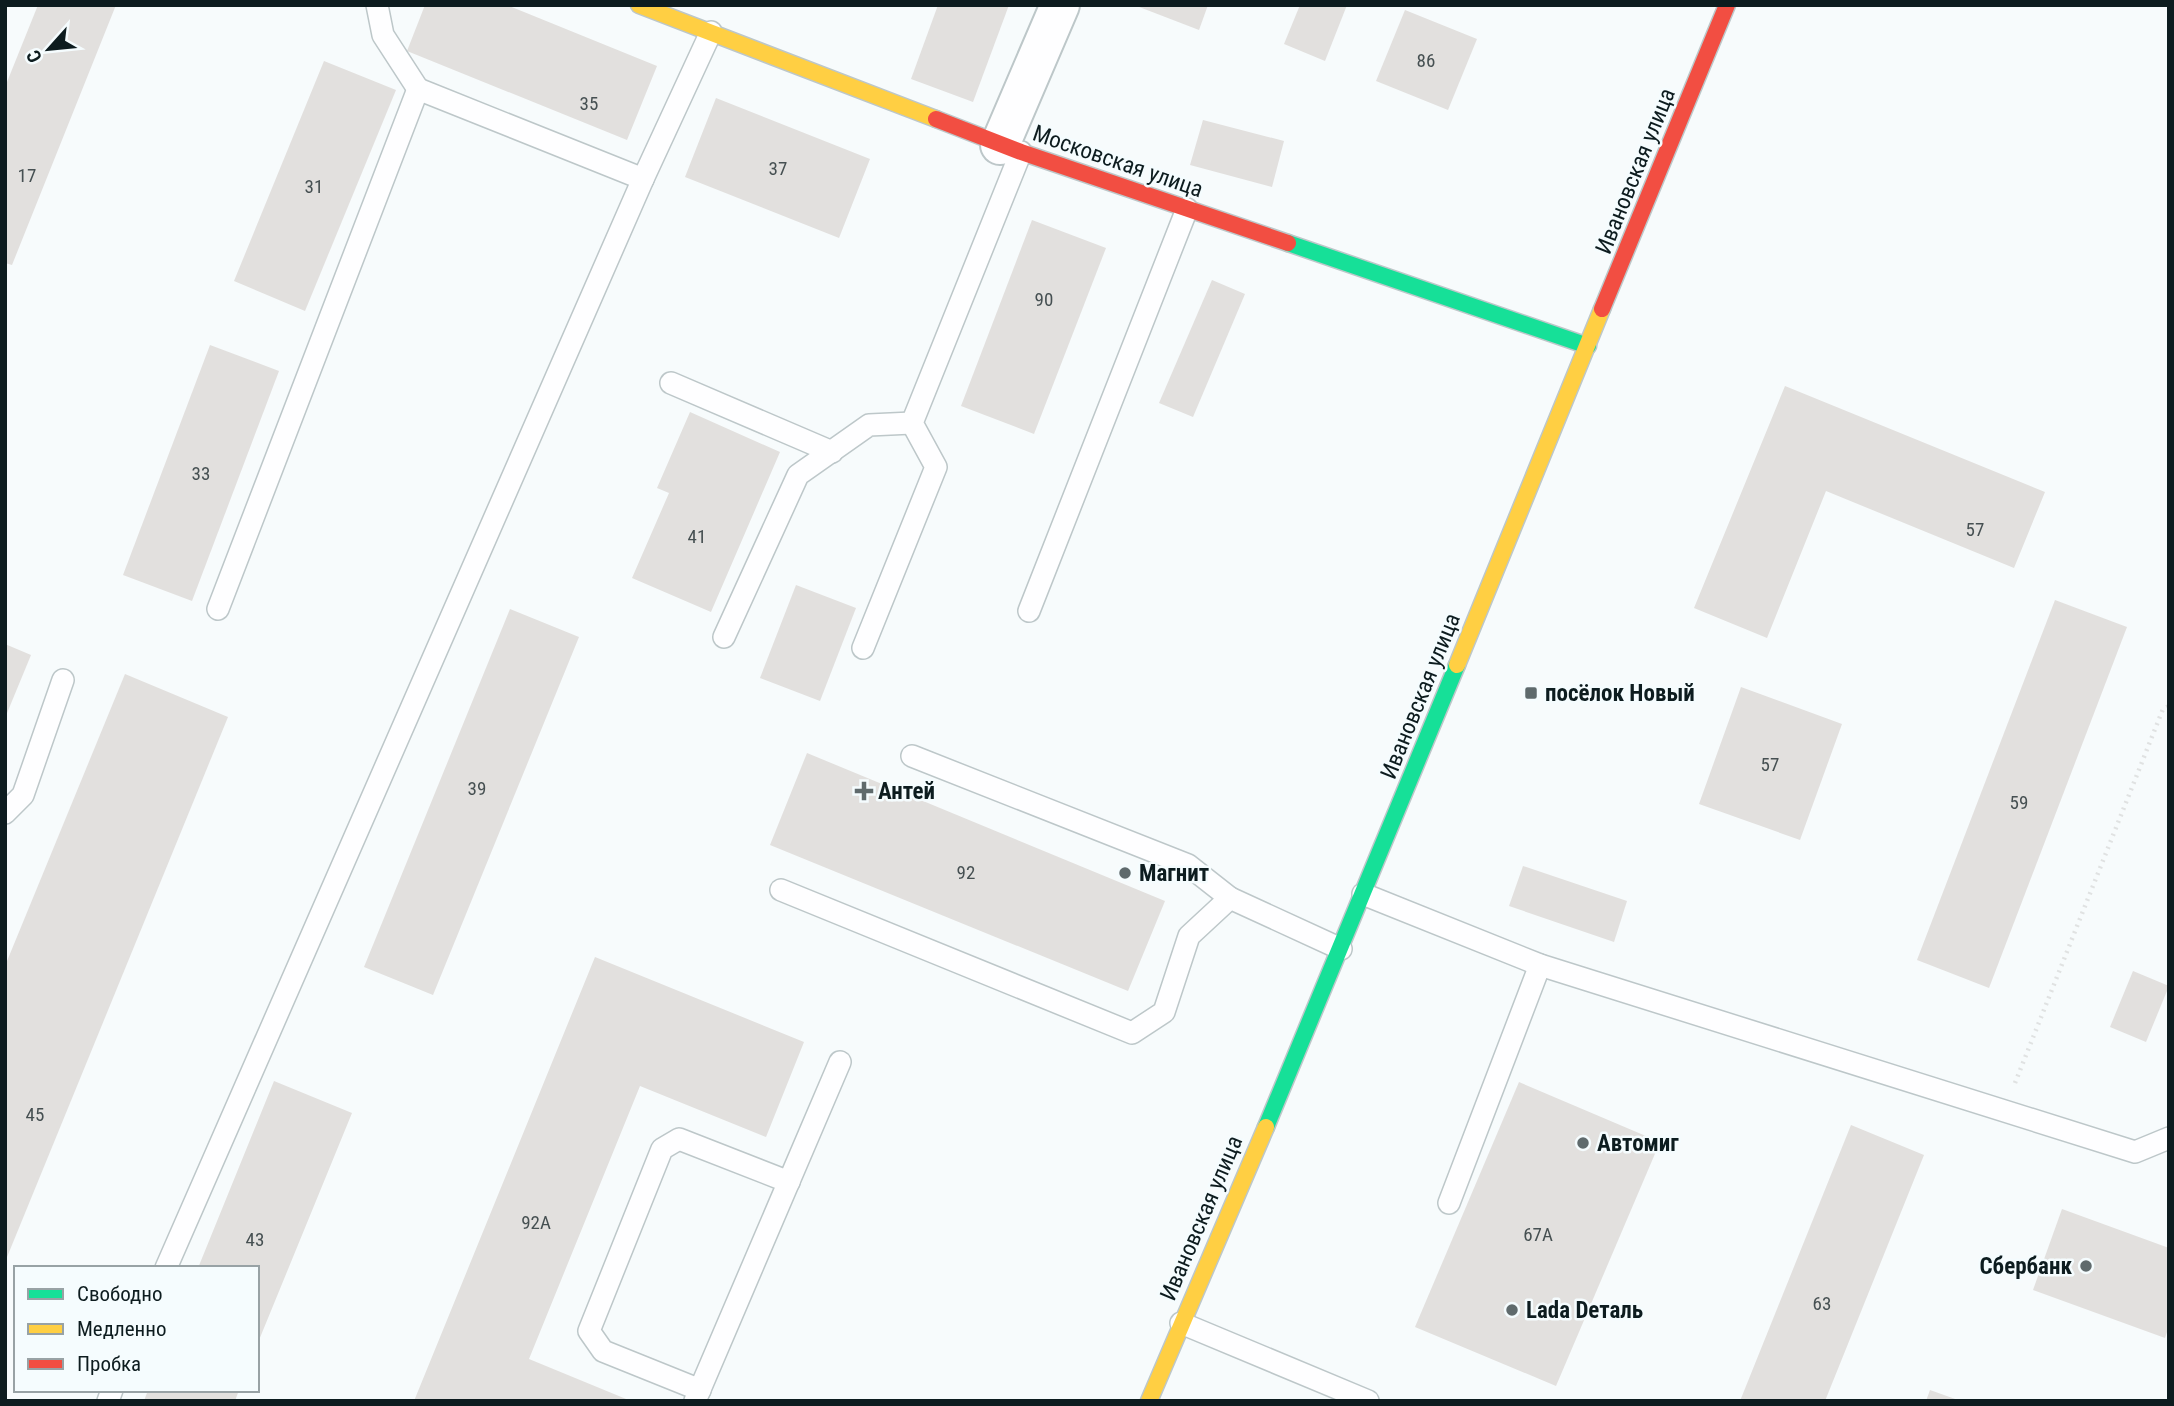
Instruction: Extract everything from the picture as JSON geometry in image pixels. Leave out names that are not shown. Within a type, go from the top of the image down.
[{"type":"main road","name":"Московская улица","points":[[639,5],[1010,149],[1588,346]]},
{"type":"main road","name":"Ивановская улица","points":[[1149,1401],[1363,894],[1727,5]]},
{"type":"street","points":[[1010,149],[1060,5]]},
{"type":"lane","points":[[377,5],[383,34],[418,89],[643,179]]},
{"type":"lane","points":[[167,1266],[643,179],[711,32]]},
{"type":"lane","points":[[218,609],[418,89]]},
{"type":"lane","points":[[863,648],[936,467],[912,423],[1010,149]]},
{"type":"lane","points":[[1029,611],[1187,209]]},
{"type":"lane","points":[[671,383],[832,452]]},
{"type":"lane","points":[[724,637],[798,475],[869,425],[912,423]]},
{"type":"lane","points":[[5,813],[23,796],[63,680]]},
{"type":"lane","points":[[912,756],[1188,865],[1230,898],[1340,949]]},
{"type":"lane","points":[[781,890],[1132,1034],[1164,1012],[1189,936],[1230,898]]},
{"type":"lane","points":[[1363,894],[1540,965],[2135,1152],[2169,1138]]},
{"type":"lane","points":[[1449,1203],[1540,965]]},
{"type":"lane","points":[[789,1182],[679,1139],[662,1149],[589,1331],[603,1351],[697,1396],[789,1182],[840,1062]]},
{"type":"lane","points":[[1181,1323],[1368,1401]]},
{"type":"path","points":[[2004,1110],[2163,709],[2169,706]]},
{"type":"building","points":[[38,5],[116,5],[12,265],[5,263],[5,87]]},
{"type":"building","points":[[425,5],[507,5],[657,66],[627,140],[407,51]]},
{"type":"building","points":[[938,5],[1009,5],[973,102],[911,79]]},
{"type":"building","points":[[1134,5],[1208,5],[1199,30]]},
{"type":"building","points":[[1300,5],[1347,5],[1325,61],[1284,44]]},
{"type":"building","points":[[1405,10],[1477,39],[1448,110],[1376,81]]},
{"type":"building","points":[[324,61],[396,90],[305,311],[234,281]]},
{"type":"building","points":[[716,98],[870,159],[839,238],[685,177]]},
{"type":"building","points":[[1203,120],[1284,141],[1272,187],[1190,165]]},
{"type":"building","points":[[1032,220],[1106,248],[1034,434],[961,406]]},
{"type":"building","points":[[1212,280],[1245,294],[1193,417],[1159,403]]},
{"type":"building","points":[[210,345],[279,371],[192,601],[123,575]]},
{"type":"building","points":[[1785,386],[2045,492],[2014,568],[1826,491],[1767,638],[1694,608]]},
{"type":"building","points":[[690,412],[780,452],[711,612],[632,578],[669,493],[657,488]]},
{"type":"building","points":[[796,585],[856,608],[820,701],[760,678]]},
{"type":"building","points":[[2055,600],[2127,627],[1989,988],[1917,960]]},
{"type":"building","points":[[510,609],[579,637],[433,995],[364,967]]},
{"type":"building","points":[[5,644],[31,655],[5,718]]},
{"type":"building","points":[[125,674],[228,717],[5,1262],[5,966]]},
{"type":"building","points":[[1741,687],[1842,724],[1800,840],[1699,804]]},
{"type":"building","points":[[807,753],[1165,901],[1128,991],[770,845]]},
{"type":"building","points":[[1523,866],[1627,901],[1614,942],[1509,906]]},
{"type":"building","points":[[595,957],[804,1042],[766,1137],[640,1086],[529,1359],[631,1401],[414,1401]]},
{"type":"building","points":[[2133,971],[2169,986],[2146,1042],[2110,1027]]},
{"type":"building","points":[[274,1081],[352,1113],[259,1340],[259,1266],[199,1266]]},
{"type":"building","points":[[1519,1082],[1660,1142],[1556,1386],[1415,1327]]},
{"type":"building","points":[[1851,1125],[1924,1155],[1825,1401],[1740,1401]]},
{"type":"building","points":[[2062,1209],[2169,1248],[2169,1326],[2165,1338],[2033,1290]]},
{"type":"building","points":[[1930,1390],[1958,1400],[1958,1401],[1926,1401]]},
{"type":"building","points":[[147,1392],[238,1392],[235,1401],[144,1401]]},
{"type":"traffic: fast","points":[[1288,243],[1588,346]]},
{"type":"traffic: fast","points":[[1266,1127],[1457,665]]},
{"type":"traffic: slow","points":[[639,5],[936,119]]},
{"type":"traffic: slow","points":[[1457,665],[1602,309]]},
{"type":"traffic: slow","points":[[1149,1401],[1266,1127]]},
{"type":"traffic: jam","points":[[1602,309],[1727,5]]},
{"type":"traffic: jam","points":[[936,119],[1021,152],[1288,243]]},
{"type":"place","name":"посёлок Новый","points":[[1531,693]]},
{"type":"place","name":"Антей","points":[[864,791]]},
{"type":"place","name":"Магнит","points":[[1125,873]]},
{"type":"place","name":"Автомиг","points":[[1583,1143]]},
{"type":"place","name":"Сбербанк","points":[[2086,1266]]},
{"type":"place","name":"Lada Dеталь","points":[[1512,1310]]}]
